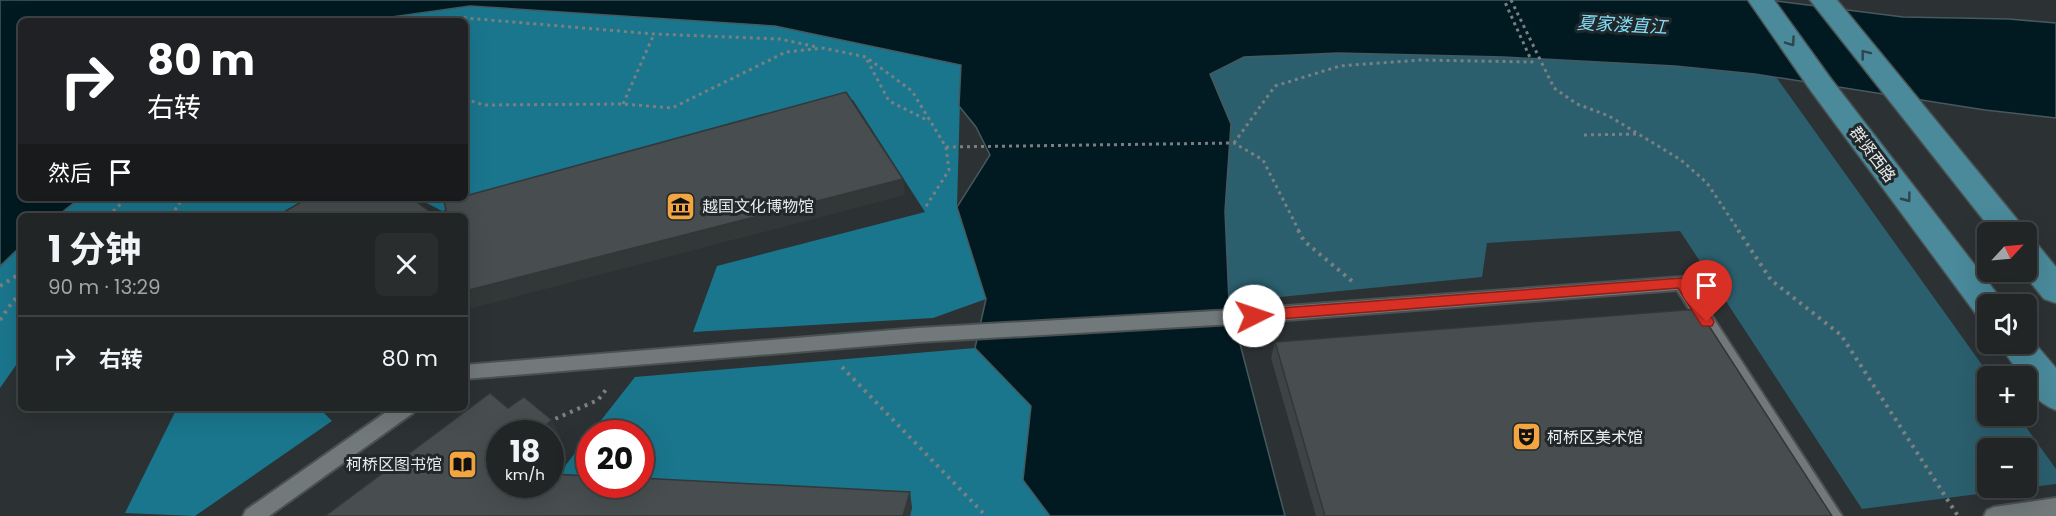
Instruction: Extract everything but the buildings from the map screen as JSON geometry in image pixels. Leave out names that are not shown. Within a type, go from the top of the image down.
[{"type":"main road","name":"群贤西路","points":[[1761,0],[1821,85],[1980,294]]},
{"type":"main road","points":[[1825,2],[2002,222]]},
{"type":"main road","points":[[2037,267],[2056,290]]},
{"type":"main road","points":[[2025,354],[2056,395]]},
{"type":"lane","points":[[468,372],[918,335],[1233,318],[1682,283],[1832,516]]},
{"type":"lane","points":[[253,516],[402,411]]},
{"type":"lane","points":[[1994,516],[2056,507]]},
{"type":"path","points":[[1234,143],[1275,86],[1340,66],[1420,60],[1532,62],[1504,0]]},
{"type":"path","points":[[1511,0],[1554,87],[1577,104],[1609,117],[1681,160],[1707,183],[1771,280],[1841,335],[1958,516]]},
{"type":"path","points":[[450,18],[466,18]]},
{"type":"path","points":[[468,18],[654,34],[780,39],[866,57],[912,91],[946,147],[949,170],[926,208]]},
{"type":"path","points":[[623,104],[654,34]]},
{"type":"path","points":[[468,100],[484,105],[623,104],[672,108],[786,52],[823,48]]},
{"type":"path","points":[[866,57],[889,101],[931,122]]},
{"type":"path","points":[[1584,135],[1638,134]]},
{"type":"path","points":[[946,147],[1234,143],[1263,160],[1304,241],[1381,306]]},
{"type":"path","points":[[111,213],[124,201]]},
{"type":"path","points":[[0,286],[18,276]]},
{"type":"path","points":[[0,320],[18,297]]},
{"type":"path","points":[[819,343],[986,516]]},
{"type":"path","points":[[553,420],[570,412]]},
{"type":"shaded area","points":[[1166,0],[1721,0],[1983,366],[1977,366],[1977,426],[2025,426],[2034,438],[1977,438],[1977,494],[1862,509],[1680,231],[1487,243],[1482,277],[1229,302],[1225,211],[1231,124]]},
{"type":"shaded area","points":[[470,6],[774,26],[961,65],[957,207],[986,299],[933,318],[693,332],[717,266],[925,212],[853,100],[442,211],[423,201],[468,201],[468,18],[385,18]]},
{"type":"shaded area","points":[[76,201],[320,201],[301,213],[61,213]]},
{"type":"shaded area","points":[[18,249],[18,362],[0,388],[0,267]]},
{"type":"shaded area","points":[[975,348],[1031,406],[1023,480],[1050,516],[910,516],[912,507],[654,494],[654,420],[601,420],[635,377]]},
{"type":"shaded area","points":[[176,411],[322,411],[332,421],[195,516],[125,513]]},
{"type":"shaded area","points":[[2037,442],[2056,469],[2056,484],[2037,487]]},
{"type":"shaded area","points":[[576,452],[576,489],[564,489],[564,467]]},
{"type":"water","name":"夏家溇直江","points":[[0,0],[1769,0],[1903,17],[2009,19],[2056,23],[2056,118],[1985,110],[1755,74],[1675,66],[1504,57],[1338,53],[1244,57],[1210,74],[1231,124],[1225,211],[1229,302],[1285,516],[1050,516],[1023,480],[1031,406],[975,348],[986,299],[957,207],[990,155],[976,127],[959,106],[961,65],[775,26],[470,6],[384,18],[18,18],[18,201],[76,201],[61,213],[18,213],[18,249],[0,266]]},
{"type":"place","name":"越国文化博物馆","points":[[681,206]]},
{"type":"place","name":"柯桥区美术馆","points":[[1526,437]]},
{"type":"place","name":"柯桥区图书馆","points":[[463,464]]},
{"type":"route","points":[[1254,316],[1682,283],[1707,322]]}]
